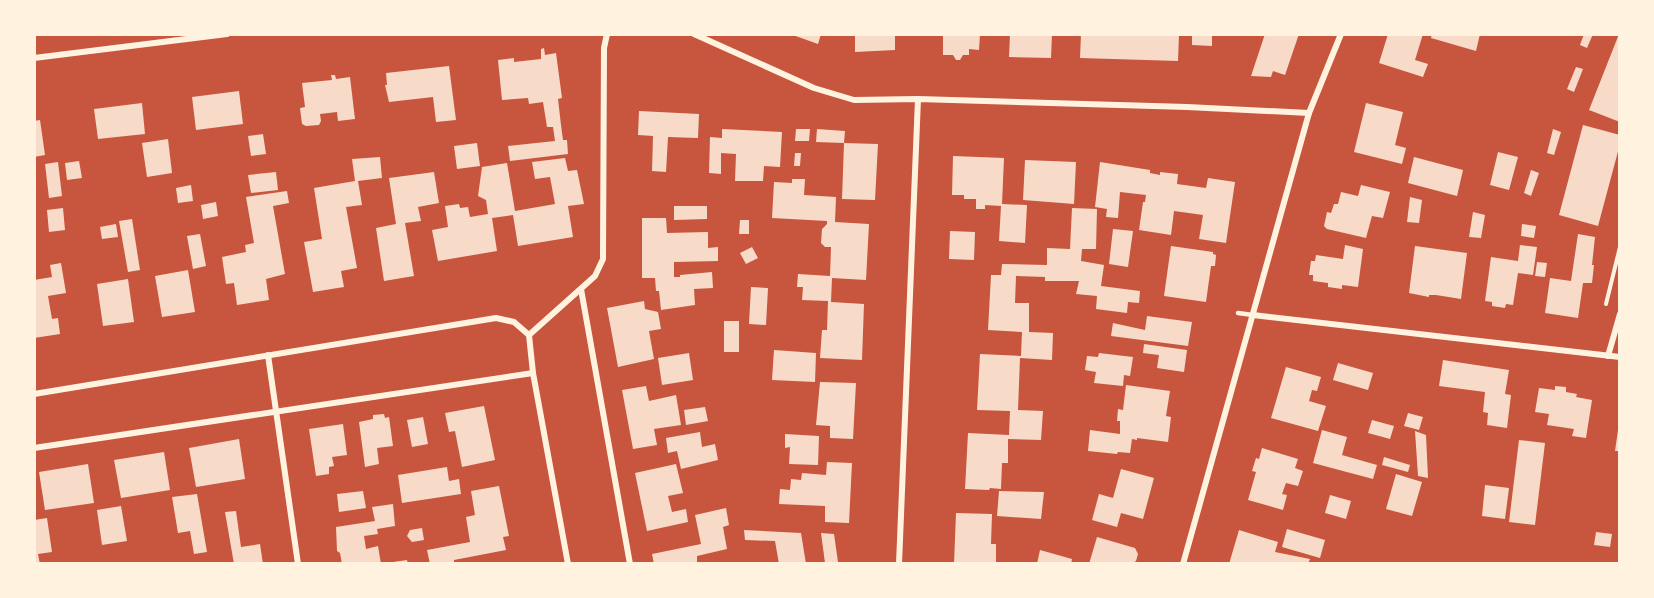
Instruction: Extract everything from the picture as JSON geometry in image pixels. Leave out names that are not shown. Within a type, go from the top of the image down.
[{"type":"street","points":[[34,58],[226,34]]},
{"type":"street","points":[[529,335],[595,276],[603,259],[604,48],[607,34]]},
{"type":"street","points":[[694,34],[814,88],[854,99],[918,99],[1309,113]]},
{"type":"street","points":[[1183,564],[1309,113],[1341,34]]},
{"type":"street","points":[[898,564],[918,99]]},
{"type":"street","points":[[581,289],[630,564]]},
{"type":"street","points":[[1608,356],[1620,314]]},
{"type":"street","points":[[1253,315],[1620,357]]},
{"type":"street","points":[[34,394],[496,318],[514,321],[529,335],[533,373],[568,564]]},
{"type":"street","points":[[268,356],[298,564]]},
{"type":"street","points":[[34,448],[533,373]]},
{"type":"lane","points":[[1238,313],[1253,315]]},
{"type":"path","points":[[1604,311],[1620,247]]},
{"type":"building","points":[[790,34],[821,34],[818,44]]},
{"type":"building","points":[[855,34],[895,34],[895,50],[855,52]]},
{"type":"building","points":[[943,34],[980,34],[979,50],[969,49],[969,55],[963,55],[960,60],[956,60],[953,55],[943,55]]},
{"type":"building","points":[[1010,34],[1052,34],[1051,58],[1009,57]]},
{"type":"building","points":[[1081,34],[1179,34],[1178,61],[1080,58]]},
{"type":"building","points":[[1192,34],[1212,34],[1212,46],[1192,45]]},
{"type":"building","points":[[1265,34],[1299,34],[1285,75],[1273,71],[1271,77],[1251,76]]},
{"type":"building","points":[[1388,34],[1423,34],[1415,60],[1428,64],[1423,77],[1379,63]]},
{"type":"building","points":[[1432,34],[1480,34],[1476,51],[1431,38]]},
{"type":"building","points":[[1584,34],[1593,34],[1587,48],[1580,45]]},
{"type":"building","points":[[1620,34],[1620,122],[1589,110]]},
{"type":"building","points":[[544,48],[545,55],[556,53],[562,98],[558,99],[561,125],[563,140],[567,140],[568,154],[510,161],[508,146],[555,141],[553,127],[547,127],[543,102],[529,104],[528,98],[502,100],[498,60],[514,58],[514,62],[541,59],[541,49]]},
{"type":"building","points":[[449,66],[456,120],[436,122],[433,97],[389,102],[385,85],[387,85],[386,73]]},
{"type":"building","points":[[1576,67],[1583,69],[1574,92],[1567,89]]},
{"type":"building","points":[[331,75],[335,75],[336,79],[350,77],[355,119],[338,121],[337,112],[320,114],[319,125],[302,124],[300,108],[305,107],[302,83],[332,80]]},
{"type":"building","points":[[239,91],[243,124],[196,130],[192,97]]},
{"type":"building","points":[[142,103],[145,134],[98,139],[94,109]]},
{"type":"building","points":[[1366,103],[1403,112],[1395,145],[1406,148],[1402,164],[1354,152]]},
{"type":"building","points":[[639,111],[699,114],[698,138],[668,137],[666,172],[652,171],[653,136],[638,135]]},
{"type":"building","points":[[40,120],[45,155],[34,157],[34,121]]},
{"type":"building","points":[[1583,125],[1620,135],[1620,144],[1598,226],[1559,215]]},
{"type":"building","points":[[722,129],[782,132],[780,167],[764,166],[763,181],[735,181],[736,154],[721,153],[721,174],[709,173],[710,137],[722,138]]},
{"type":"building","points":[[796,129],[810,129],[809,141],[795,141]]},
{"type":"building","points":[[817,129],[845,131],[844,143],[816,142]]},
{"type":"building","points":[[1553,129],[1561,132],[1554,155],[1547,153]]},
{"type":"building","points":[[263,134],[266,154],[251,156],[248,136]]},
{"type":"building","points":[[168,139],[172,173],[147,177],[142,143]]},
{"type":"building","points":[[477,143],[480,166],[457,169],[454,146]]},
{"type":"building","points":[[844,143],[878,144],[875,200],[842,199]]},
{"type":"building","points":[[1498,152],[1518,157],[1509,190],[1490,185]]},
{"type":"building","points":[[795,153],[801,153],[800,166],[794,166]]},
{"type":"building","points":[[953,156],[1004,158],[1002,204],[1027,205],[1025,243],[999,241],[1001,206],[985,205],[985,209],[976,209],[976,199],[964,199],[964,195],[952,195]]},
{"type":"building","points":[[380,157],[382,178],[358,181],[362,205],[346,207],[357,268],[341,271],[344,287],[313,292],[304,242],[322,239],[314,188],[355,181],[352,159]]},
{"type":"building","points":[[1414,157],[1463,170],[1457,196],[1408,183]]},
{"type":"building","points":[[565,158],[568,171],[577,170],[584,204],[568,206],[573,237],[518,246],[513,215],[492,218],[497,251],[438,261],[432,230],[448,227],[445,206],[459,204],[460,208],[468,207],[470,217],[488,214],[486,200],[478,196],[482,167],[507,163],[515,211],[555,204],[550,177],[535,179],[532,162]]},
{"type":"building","points":[[1025,160],[1076,162],[1074,204],[1023,200]]},
{"type":"building","points":[[79,161],[82,178],[67,180],[65,163]]},
{"type":"building","points":[[58,162],[62,196],[49,198],[45,164]]},
{"type":"building","points":[[1100,162],[1150,170],[1150,173],[1160,175],[1160,172],[1178,174],[1177,184],[1206,188],[1208,178],[1235,182],[1226,243],[1199,239],[1203,215],[1174,211],[1171,235],[1139,230],[1146,195],[1120,192],[1118,218],[1106,217],[1107,209],[1095,207]]},
{"type":"building","points":[[1531,170],[1539,173],[1531,196],[1524,193]]},
{"type":"building","points":[[276,172],[278,190],[251,193],[248,175]]},
{"type":"building","points":[[434,172],[439,203],[418,207],[421,221],[405,223],[414,276],[384,281],[376,228],[396,224],[389,178]]},
{"type":"building","points":[[792,179],[805,179],[804,195],[836,197],[835,222],[869,224],[866,280],[832,278],[831,302],[864,304],[862,360],[820,358],[822,330],[827,330],[828,301],[802,300],[803,287],[797,287],[798,274],[830,276],[831,247],[825,247],[821,243],[822,229],[827,221],[772,218],[774,182],[792,183]]},
{"type":"building","points":[[191,185],[193,201],[178,203],[176,188]]},
{"type":"building","points":[[1361,185],[1390,192],[1383,218],[1372,216],[1366,238],[1327,229],[1324,226],[1327,212],[1331,213],[1334,204],[1338,204],[1341,192],[1358,196]]},
{"type":"building","points":[[287,191],[289,203],[273,206],[285,274],[266,279],[269,300],[237,305],[234,283],[226,284],[222,257],[246,252],[245,245],[254,243],[246,197]]},
{"type":"building","points":[[1410,197],[1422,200],[1419,223],[1407,222]]},
{"type":"building","points":[[216,202],[218,216],[203,219],[201,205]]},
{"type":"building","points":[[674,206],[707,206],[707,219],[674,220]]},
{"type":"building","points":[[63,208],[65,230],[49,232],[47,210]]},
{"type":"building","points":[[1072,208],[1097,209],[1096,249],[1082,249],[1081,261],[1104,265],[1101,286],[1140,291],[1139,303],[1128,302],[1127,313],[1096,309],[1097,296],[1076,294],[1079,281],[1045,281],[1045,277],[1016,276],[1015,303],[1029,303],[1029,332],[1053,333],[1052,360],[1020,358],[1018,410],[1043,411],[1041,440],[1008,439],[1008,463],[1002,463],[1001,489],[965,489],[968,433],[1009,435],[1010,411],[977,410],[980,354],[1021,356],[1022,332],[988,330],[991,275],[1001,275],[1002,264],[1047,265],[1047,248],[1070,249]]},
{"type":"building","points":[[1473,212],[1485,215],[1481,238],[1469,237]]},
{"type":"building","points":[[642,218],[666,218],[667,233],[708,232],[708,248],[718,247],[718,261],[674,262],[674,277],[712,272],[713,288],[694,289],[695,305],[661,310],[655,278],[642,278]]},
{"type":"building","points":[[132,219],[140,270],[128,272],[119,221]]},
{"type":"building","points":[[740,220],[749,220],[749,234],[739,234]]},
{"type":"building","points":[[116,224],[118,237],[102,239],[100,227]]},
{"type":"building","points":[[1522,224],[1536,226],[1534,238],[1521,236]]},
{"type":"building","points":[[1113,229],[1133,231],[1128,267],[1109,264]]},
{"type":"building","points":[[950,231],[975,232],[974,260],[949,259]]},
{"type":"building","points":[[200,234],[206,266],[193,269],[187,236]]},
{"type":"building","points":[[1578,234],[1595,237],[1592,283],[1583,283],[1578,318],[1545,313],[1550,278],[1571,281]]},
{"type":"building","points":[[1345,245],[1363,249],[1358,287],[1342,285],[1342,289],[1328,287],[1328,283],[1313,281],[1313,275],[1309,275],[1311,261],[1315,261],[1316,255],[1343,259]]},
{"type":"building","points":[[1520,245],[1537,247],[1533,275],[1518,273],[1513,305],[1506,304],[1505,308],[1492,306],[1492,302],[1485,301],[1491,257],[1518,261]]},
{"type":"building","points":[[1171,246],[1213,252],[1216,255],[1215,266],[1211,266],[1206,302],[1164,296]]},
{"type":"building","points":[[1415,246],[1467,253],[1461,299],[1409,293]]},
{"type":"building","points":[[752,247],[758,258],[746,264],[740,253]]},
{"type":"building","points":[[1537,262],[1547,263],[1545,277],[1535,276]]},
{"type":"building","points":[[61,263],[66,293],[48,296],[52,319],[58,318],[60,334],[34,338],[34,280],[52,277],[50,265]]},
{"type":"building","points":[[188,270],[195,312],[162,317],[155,276]]},
{"type":"building","points":[[128,279],[134,322],[103,326],[97,284]]},
{"type":"building","points":[[751,287],[768,288],[766,325],[749,324]]},
{"type":"building","points":[[644,301],[645,309],[658,312],[661,329],[649,331],[654,359],[618,367],[607,308]]},
{"type":"building","points":[[1147,316],[1192,322],[1188,346],[1111,336],[1113,323],[1145,330]]},
{"type":"building","points":[[724,321],[739,321],[739,352],[724,352]]},
{"type":"building","points":[[1144,344],[1187,350],[1184,372],[1157,368],[1159,355],[1143,353]]},
{"type":"building","points":[[774,350],[816,353],[815,382],[772,380]]},
{"type":"building","points":[[689,353],[693,380],[662,385],[658,358]]},
{"type":"building","points":[[1099,353],[1133,357],[1130,376],[1124,375],[1123,386],[1094,383],[1096,372],[1085,370],[1087,356],[1098,357]]},
{"type":"building","points":[[1443,360],[1509,370],[1505,394],[1511,395],[1507,428],[1487,425],[1488,413],[1483,412],[1485,392],[1439,386]]},
{"type":"building","points":[[1338,363],[1373,373],[1368,390],[1333,380]]},
{"type":"building","points":[[1286,367],[1321,377],[1317,391],[1312,390],[1309,401],[1326,406],[1318,431],[1271,418]]},
{"type":"building","points":[[820,382],[856,383],[853,439],[830,438],[830,426],[816,425]]},
{"type":"building","points":[[1126,385],[1170,391],[1166,416],[1171,417],[1168,442],[1137,438],[1137,440],[1132,439],[1130,453],[1088,451],[1090,430],[1120,434],[1120,421],[1117,421],[1118,409],[1123,410]]},
{"type":"building","points":[[646,386],[649,401],[676,395],[681,425],[654,429],[657,445],[633,449],[622,390]]},
{"type":"building","points":[[1555,386],[1566,387],[1566,392],[1577,394],[1576,397],[1592,400],[1586,438],[1572,436],[1574,429],[1547,425],[1549,414],[1535,412],[1539,388],[1555,390]]},
{"type":"building","points":[[484,406],[495,460],[462,467],[455,431],[449,432],[445,413]]},
{"type":"building","points":[[705,407],[708,421],[686,425],[684,410]]},
{"type":"building","points":[[1408,413],[1423,417],[1419,430],[1404,426]]},
{"type":"building","points":[[384,414],[385,418],[389,417],[393,446],[377,448],[379,464],[365,467],[359,422],[373,419],[373,415]]},
{"type":"building","points":[[423,417],[428,444],[412,447],[407,420]]},
{"type":"building","points":[[1372,420],[1394,426],[1390,439],[1368,433]]},
{"type":"building","points":[[343,424],[347,455],[332,457],[334,466],[329,467],[329,474],[316,476],[309,429]]},
{"type":"building","points":[[1322,430],[1347,437],[1342,455],[1377,465],[1373,479],[1313,463]]},
{"type":"building","points":[[1618,430],[1620,430],[1620,451],[1615,451]]},
{"type":"building","points":[[1415,431],[1426,435],[1428,478],[1418,476]]},
{"type":"building","points":[[700,432],[702,447],[715,444],[718,460],[681,469],[677,451],[668,453],[666,438]]},
{"type":"building","points":[[785,434],[819,436],[818,465],[789,464],[790,447],[785,448]]},
{"type":"building","points":[[239,439],[245,479],[196,487],[189,448]]},
{"type":"building","points":[[1519,440],[1545,443],[1535,525],[1509,522]]},
{"type":"building","points":[[1262,448],[1298,459],[1295,468],[1303,471],[1298,486],[1286,483],[1282,494],[1287,495],[1283,510],[1248,500],[1256,472],[1252,471]]},
{"type":"building","points":[[164,452],[170,490],[121,498],[114,460]]},
{"type":"building","points":[[1384,457],[1410,465],[1408,472],[1382,465]]},
{"type":"building","points":[[827,462],[852,463],[849,523],[825,522],[825,506],[779,504],[780,489],[790,490],[791,479],[801,480],[802,473],[826,475]]},
{"type":"building","points":[[88,464],[94,503],[45,510],[39,472]]},
{"type":"building","points":[[676,464],[683,493],[668,496],[672,512],[686,509],[688,522],[647,531],[635,473]]},
{"type":"building","points":[[447,467],[449,481],[459,479],[461,494],[402,503],[398,475]]},
{"type":"building","points":[[1121,469],[1154,478],[1143,519],[1121,513],[1117,527],[1092,520],[1099,494],[1113,498]]},
{"type":"building","points":[[1396,474],[1422,482],[1412,516],[1386,509]]},
{"type":"building","points":[[1485,485],[1509,488],[1505,519],[1482,516]]},
{"type":"building","points":[[499,486],[509,536],[503,537],[506,550],[454,560],[454,564],[430,564],[427,550],[470,542],[466,517],[475,515],[471,491]]},
{"type":"building","points":[[363,491],[366,508],[339,512],[337,494]]},
{"type":"building","points":[[999,491],[1044,492],[1041,519],[997,516]]},
{"type":"building","points":[[197,494],[207,552],[194,554],[190,531],[178,533],[172,497]]},
{"type":"building","points":[[1330,495],[1351,501],[1346,519],[1325,513]]},
{"type":"building","points":[[393,504],[395,526],[377,529],[378,534],[364,536],[366,549],[378,546],[381,564],[342,564],[340,553],[337,551],[336,527],[375,521],[372,507]]},
{"type":"building","points":[[121,506],[127,541],[102,545],[97,510]]},
{"type":"building","points":[[726,508],[729,525],[723,527],[727,549],[697,556],[697,564],[654,564],[652,554],[701,544],[695,515]]},
{"type":"building","points":[[236,511],[241,547],[260,544],[263,564],[234,564],[225,512]]},
{"type":"building","points":[[956,513],[992,514],[991,544],[996,544],[996,564],[954,564]]},
{"type":"building","points":[[47,518],[52,552],[38,554],[40,564],[34,564],[34,520]]},
{"type":"building","points":[[422,528],[424,540],[412,542],[407,536],[410,530]]},
{"type":"building","points":[[1287,529],[1325,540],[1320,558],[1282,547]]},
{"type":"building","points":[[744,530],[801,533],[806,564],[779,564],[775,541],[745,540]]},
{"type":"building","points":[[1239,530],[1278,542],[1275,552],[1310,559],[1308,564],[1229,564]]},
{"type":"building","points":[[1596,532],[1612,534],[1610,547],[1594,545]]},
{"type":"building","points":[[821,533],[834,534],[838,562],[825,563]]},
{"type":"building","points":[[1097,537],[1135,548],[1138,554],[1136,561],[1131,564],[1089,564]]},
{"type":"building","points":[[1040,550],[1072,559],[1071,564],[1037,564]]},
{"type":"building","points":[[407,560],[408,564],[393,564],[393,562]]}]
